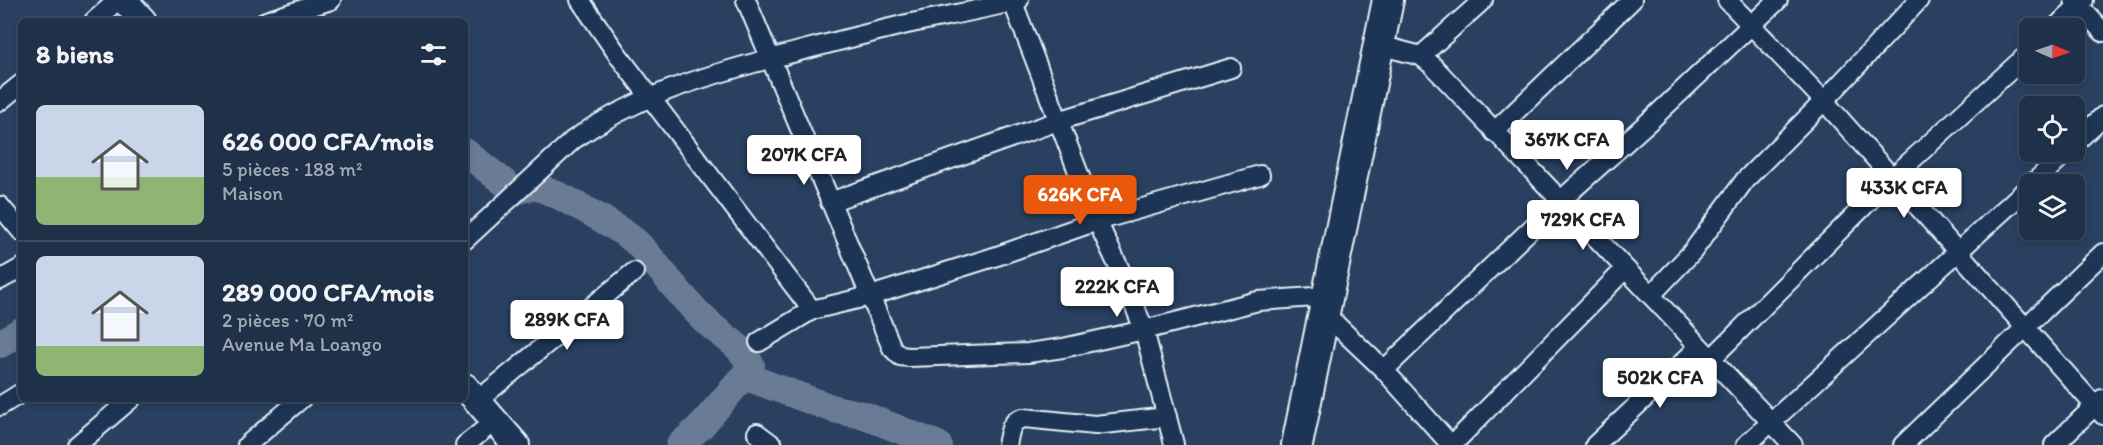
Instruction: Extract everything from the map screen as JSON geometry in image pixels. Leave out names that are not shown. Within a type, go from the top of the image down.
[{"type":"highway","points":[[1297,445],[1388,0]]},
{"type":"main road","points":[[124,0],[140,18]]},
{"type":"main road","points":[[471,394],[516,445]]},
{"type":"street","points":[[97,18],[118,0]]},
{"type":"street","points":[[275,18],[331,0]]},
{"type":"street","points":[[580,0],[649,96],[812,310]]},
{"type":"street","points":[[746,0],[892,348],[900,356],[1028,353],[1063,348],[1144,330],[1258,301],[1327,305],[1452,445],[1625,269]]},
{"type":"street","points":[[1421,56],[1483,0]]},
{"type":"street","points":[[1494,132],[1632,0]]},
{"type":"street","points":[[1727,0],[1824,101],[2024,328],[2100,406],[2054,445]]},
{"type":"street","points":[[1384,370],[1560,201],[1778,0]]},
{"type":"street","points":[[1652,294],[1693,251],[1745,180],[1824,101],[1919,0]]},
{"type":"street","points":[[468,237],[573,140],[592,126],[649,96],[712,74],[906,24],[1014,1],[1097,221],[1122,274],[1144,330],[1174,444]]},
{"type":"street","points":[[2064,18],[2079,2],[2103,32]]},
{"type":"street","points":[[1379,45],[1421,56],[1432,65],[1793,445]]},
{"type":"street","points":[[1595,445],[1705,353],[2019,62]]},
{"type":"street","points":[[830,202],[1058,121],[1231,68]]},
{"type":"street","points":[[0,101],[18,86]]},
{"type":"street","points":[[2085,133],[2103,116]]},
{"type":"street","points":[[2043,174],[2056,162]]},
{"type":"street","points":[[759,342],[812,310],[870,296],[997,256],[1097,221],[1260,175]]},
{"type":"street","points":[[1746,445],[2019,196]]},
{"type":"street","points":[[0,206],[18,227]]},
{"type":"street","points":[[1903,445],[2103,253]]},
{"type":"street","points":[[0,280],[18,270]]},
{"type":"street","points":[[471,394],[634,272]]},
{"type":"street","points":[[0,406],[18,395]]},
{"type":"street","points":[[77,445],[127,402]]},
{"type":"street","points":[[247,445],[298,402]]},
{"type":"street","points":[[1007,445],[1012,423],[1017,419],[1095,426],[1167,417]]},
{"type":"street","points":[[465,445],[495,421]]},
{"type":"street","points":[[757,433],[773,445]]},
{"type":"waterway","points":[[468,154],[515,191],[533,187],[554,194],[603,220],[637,243],[698,313],[742,351],[751,366],[744,376],[834,409],[863,415],[938,445]]},
{"type":"waterway","points":[[0,344],[18,333]]},
{"type":"waterway","points":[[680,445],[702,425],[744,376]]}]
